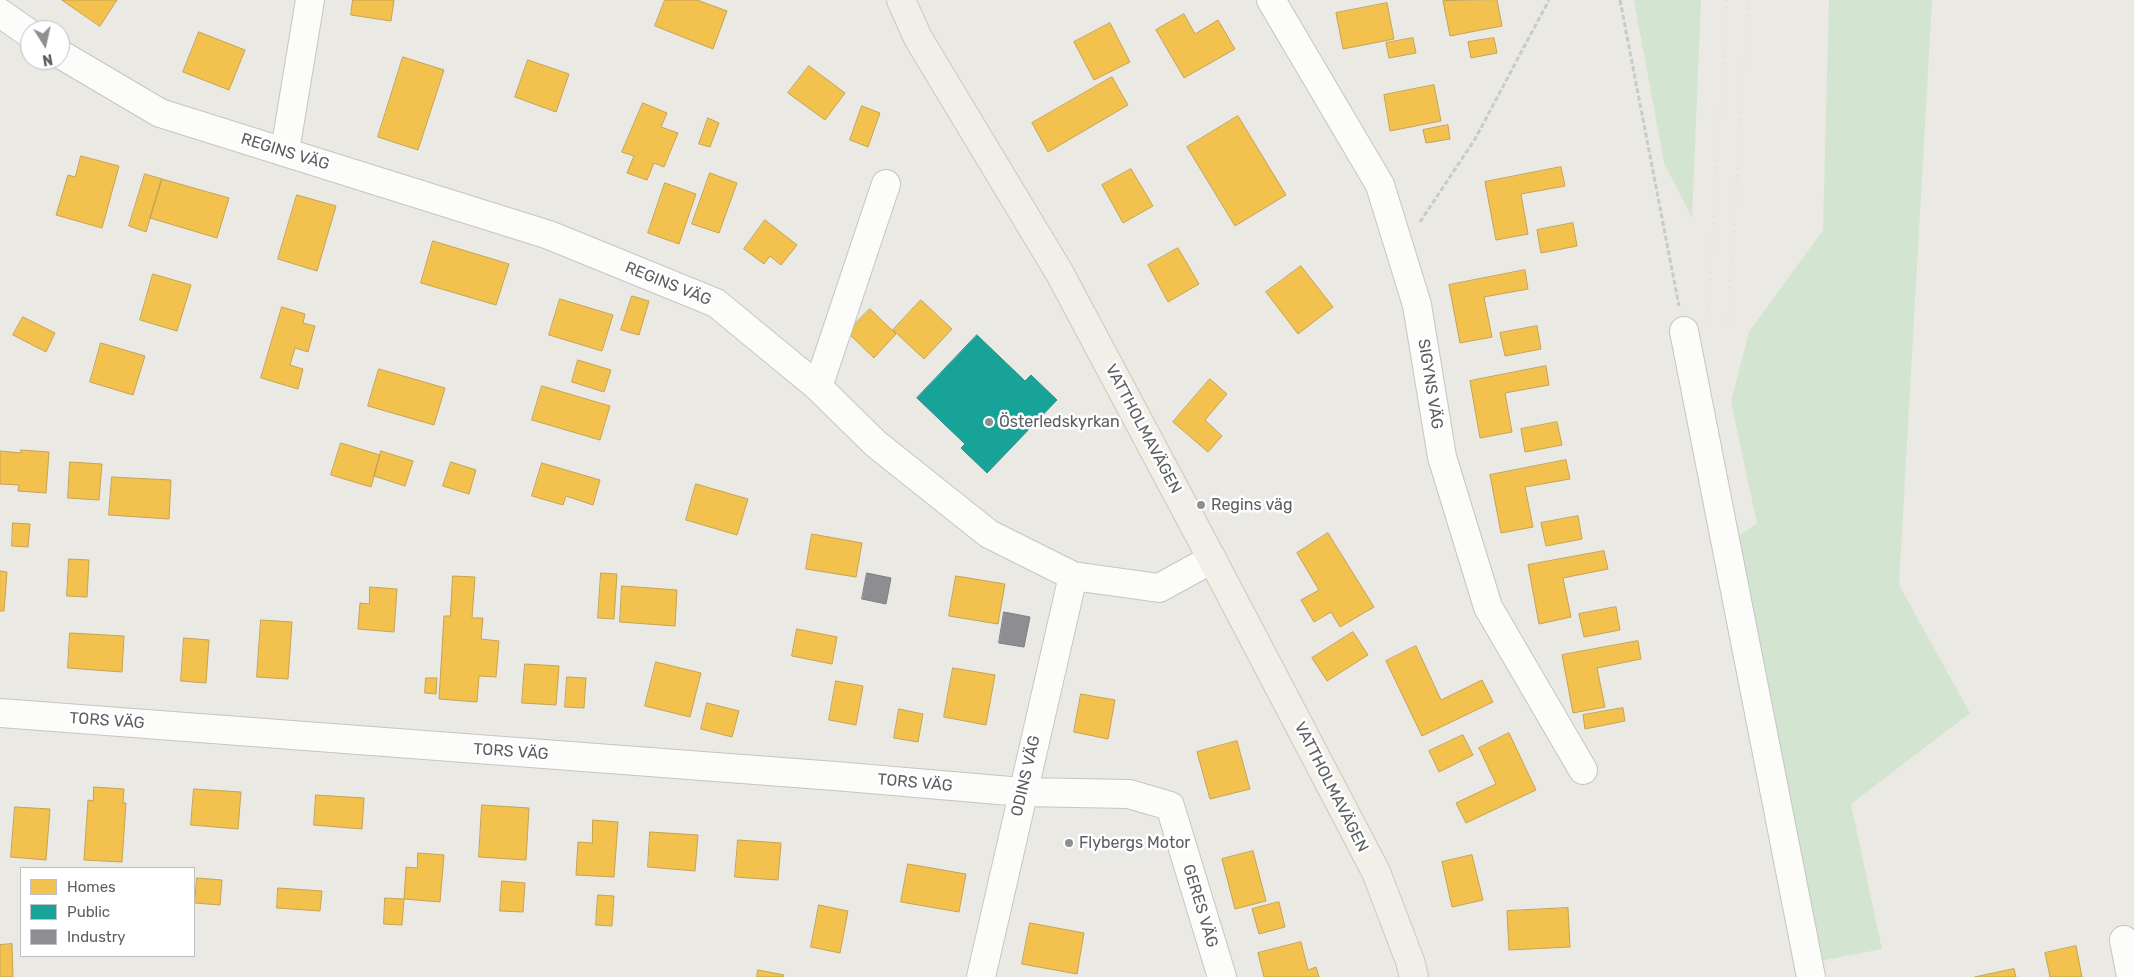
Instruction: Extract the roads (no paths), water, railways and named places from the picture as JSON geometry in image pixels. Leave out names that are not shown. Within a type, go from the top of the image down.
[{"type":"main road","name":"VATTHOLMAVÄGEN","points":[[901,0],[918,38],[1059,272],[1212,559],[1376,872],[1410,961],[1414,977]]},
{"type":"street","points":[[285,151],[310,0]]},
{"type":"street","name":"SIGYNS VÄG","points":[[1271,0],[1380,185],[1417,305],[1442,457],[1488,607],[1583,770]]},
{"type":"street","points":[[0,13],[20,27]]},
{"type":"street","name":"REGINS VÄG","points":[[70,60],[160,113],[549,235],[716,303],[818,387],[876,444],[990,534],[1073,576],[1159,588],[1212,559]]},
{"type":"street","points":[[818,387],[886,184]]},
{"type":"street","points":[[1684,331],[1810,977]]},
{"type":"street","name":"ODINS VÄG","points":[[981,977],[1073,576]]},
{"type":"street","name":"TORS VÄG","points":[[0,713],[835,776],[1022,792]]},
{"type":"street","name":"GERES VÄG","points":[[1022,792],[1129,794],[1170,806],[1222,977]]},
{"type":"street","points":[[2124,940],[2131,977]]},
{"type":"railway","points":[[1707,322],[1727,0]]},
{"type":"railway","points":[[1728,323],[1748,0]]},
{"type":"place","name":"Österledskyrkan","points":[[989,422]]},
{"type":"place","name":"Regins väg","points":[[1201,505]]},
{"type":"place","name":"Flybergs Motor","points":[[1069,843]]}]
